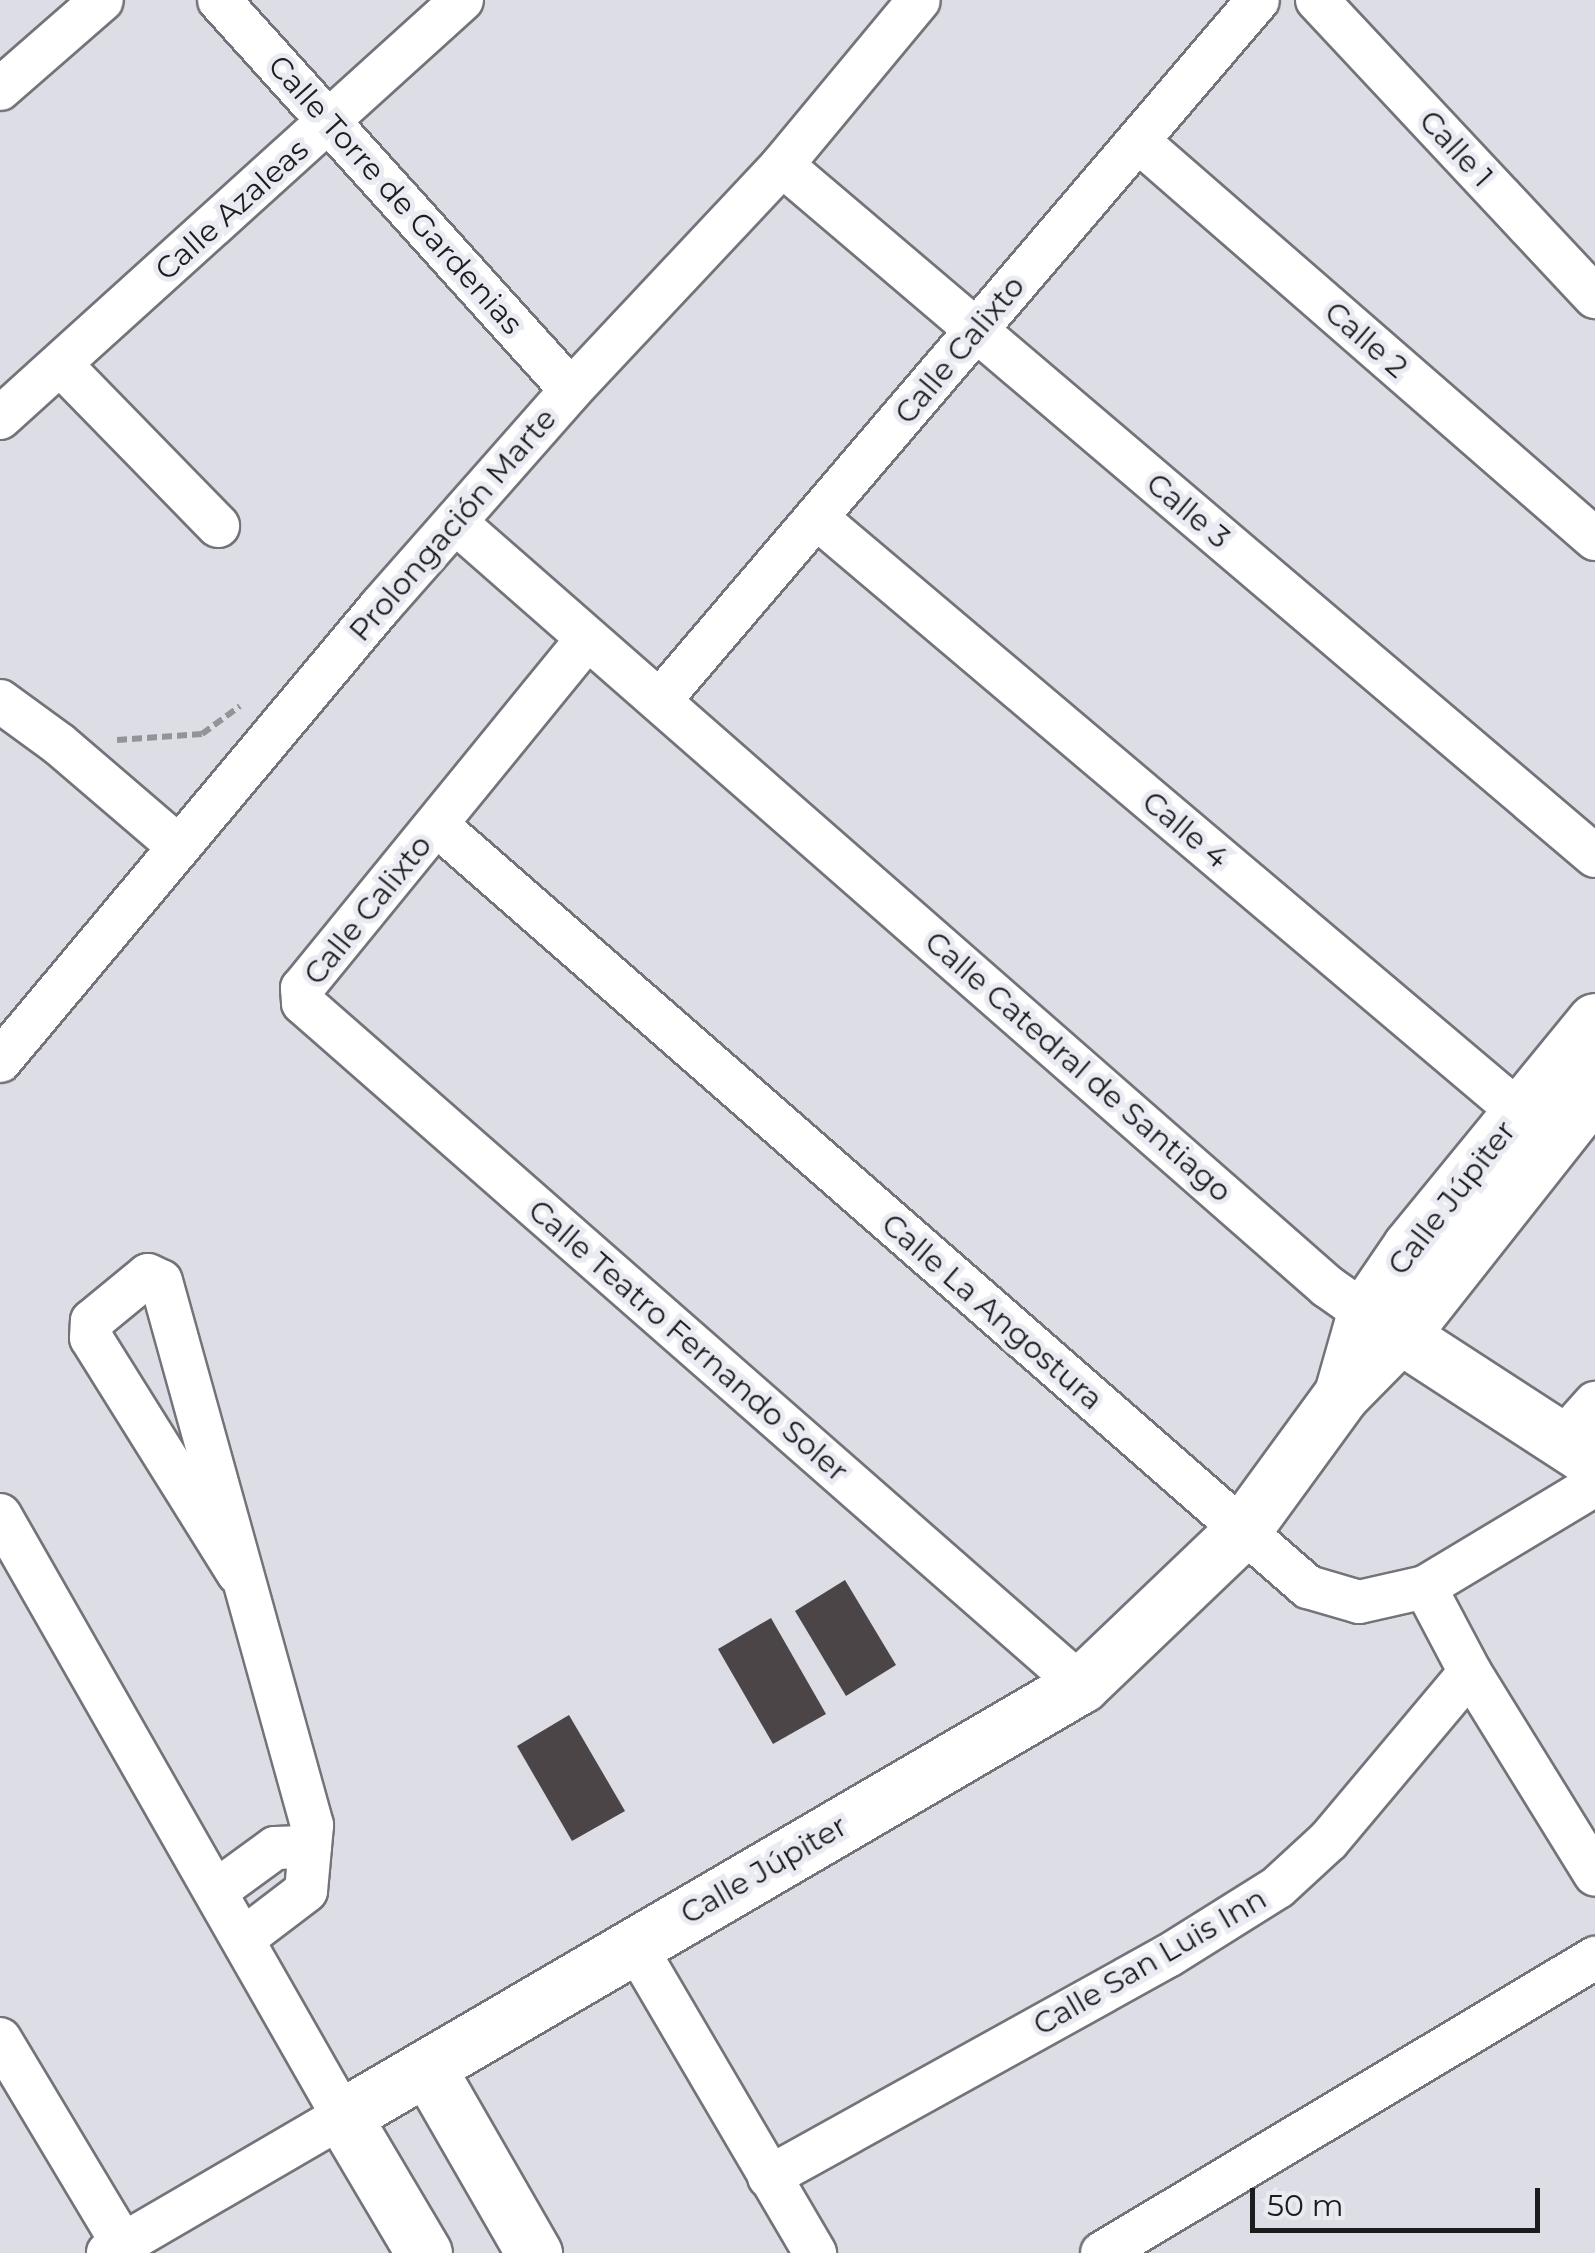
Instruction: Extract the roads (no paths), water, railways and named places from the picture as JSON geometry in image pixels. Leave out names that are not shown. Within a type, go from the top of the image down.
[{"type":"street","points":[[0,89],[102,0]]},
{"type":"street","name":"Calle Torre de Gardenias","points":[[219,0],[571,390]]},
{"type":"street","name":"Calle Azaleas","points":[[0,418],[462,0]]},
{"type":"street","name":"Prolongación Marte","points":[[0,1061],[455,522],[571,390],[782,165],[919,0]]},
{"type":"street","name":"Calle Calixto","points":[[660,699],[818,519],[1258,0]]},
{"type":"street","name":"Calle 1","points":[[1316,0],[1595,297]]},
{"type":"street","name":"Calle 2","points":[[1138,141],[1595,539]]},
{"type":"street","name":"Calle 3","points":[[782,165],[1595,856]]},
{"type":"street","points":[[62,365],[218,526]]},
{"type":"street","name":"Calle 4","points":[[818,519],[1535,1126]]},
{"type":"street","name":"Calle Catedral de Santiago","points":[[455,522],[1328,1287],[1384,1323],[1584,1435]]},
{"type":"street","name":"Calle Calixto","points":[[300,994],[587,639]]},
{"type":"street","points":[[0,701],[59,744],[179,847]]},
{"type":"street","name":"Calle La Angostura","points":[[438,826],[1308,1586],[1360,1602],[1425,1587],[1595,1486]]},
{"type":"street","name":"Calle Teatro Fernando Soler","points":[[300,994],[303,1003],[1082,1685]]},
{"type":"street","name":"Calle Júpiter","points":[[1535,1126],[1595,1021]]},
{"type":"street","name":"Calle Júpiter","points":[[119,2250],[1082,1685],[1242,1531],[1342,1394],[1384,1323],[1410,1248],[1535,1126],[1595,1090]]},
{"type":"street","points":[[238,1573],[92,1338],[92,1322],[148,1276],[161,1281],[238,1573],[308,1799],[310,1847],[306,1891],[243,1939]]},
{"type":"street","points":[[0,1516],[424,2253]]},
{"type":"street","points":[[1425,1587],[1470,1672],[1595,1874]]},
{"type":"street","name":"Calle San Luis Inn","points":[[769,2177],[1168,1956],[1278,1887],[1329,1840],[1470,1672]]},
{"type":"street","points":[[216,1891],[275,1848],[310,1847]]},
{"type":"street","points":[[634,1946],[815,2253]]},
{"type":"street","points":[[1102,2253],[1595,1958]]},
{"type":"street","points":[[0,2039],[119,2250]]},
{"type":"street","points":[[427,2066],[534,2253]]}]
